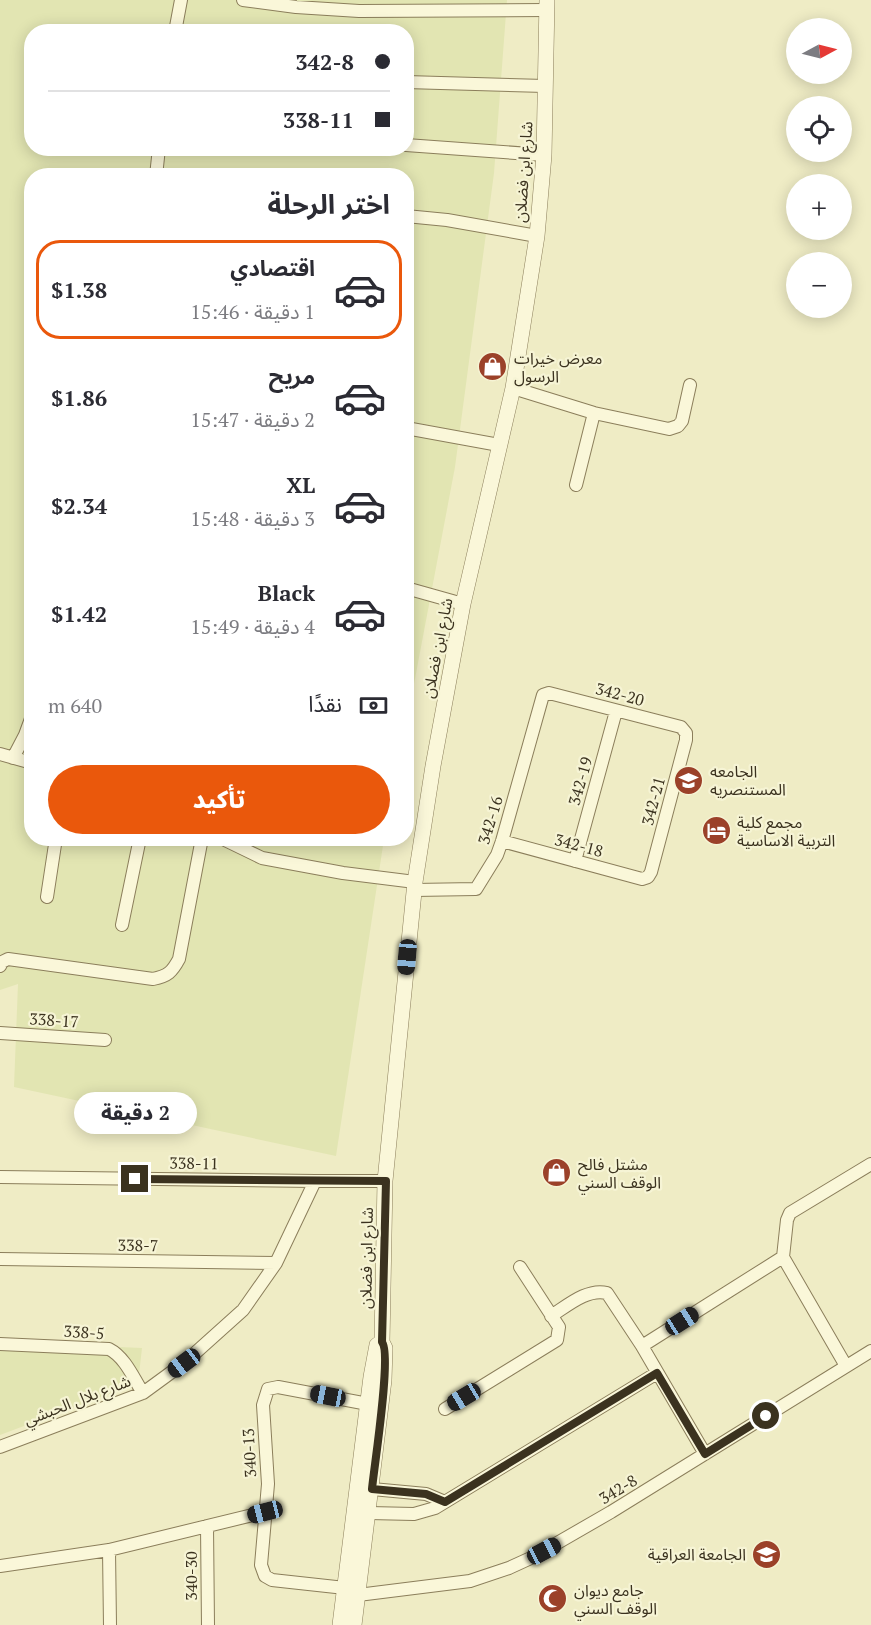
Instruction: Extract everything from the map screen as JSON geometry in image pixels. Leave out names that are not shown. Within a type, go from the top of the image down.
[{"type":"street","points":[[176,24],[181,0]]},
{"type":"street","points":[[243,0],[359,11],[547,5]]},
{"type":"street","name":"شارع ابن فضلان","points":[[340,1625],[352,1591],[369,1513],[384,1380],[385,1348],[382,1342],[386,1181],[414,886],[433,766],[463,604],[513,388],[537,236],[544,155],[547,5]]},
{"type":"street","points":[[414,82],[545,86]]},
{"type":"street","points":[[414,146],[544,155]]},
{"type":"street","points":[[414,217],[447,220],[537,236]]},
{"type":"street","points":[[513,388],[594,413],[669,429],[675,428],[682,421],[690,385]]},
{"type":"street","points":[[576,485],[594,413]]},
{"type":"street","points":[[414,429],[499,445]]},
{"type":"street","points":[[414,590],[463,604]]},
{"type":"street","name":"342-20","points":[[543,695],[549,693],[681,728],[686,733]]},
{"type":"street","name":"342-16","points":[[414,886],[476,889],[497,855],[502,841],[543,695]]},
{"type":"street","name":"342-19","points":[[575,861],[616,711]]},
{"type":"street","name":"342-21","points":[[648,877],[686,733]]},
{"type":"street","points":[[13,758],[24,739]]},
{"type":"street","points":[[0,754],[24,761]]},
{"type":"street","name":"342-18","points":[[502,841],[642,879],[648,877]]},
{"type":"street","points":[[47,897],[55,846]]},
{"type":"street","points":[[122,925],[138,846]]},
{"type":"street","points":[[0,966],[8,959],[153,979],[166,977],[173,971],[179,959],[200,846]]},
{"type":"street","points":[[237,846],[262,858],[414,886]]},
{"type":"street","name":"338-17","points":[[0,1033],[105,1040]]},
{"type":"street","points":[[846,1366],[783,1257],[789,1214],[871,1164]]},
{"type":"street","name":"338-11","points":[[0,1177],[315,1181]]},
{"type":"street","points":[[315,1181],[386,1181]]},
{"type":"street","name":"شارع بلال الحبشي","points":[[0,1447],[143,1393],[184,1363],[243,1310],[276,1263],[315,1181]]},
{"type":"street","points":[[642,1346],[783,1257]]},
{"type":"street","name":"338-7","points":[[0,1259],[276,1263]]},
{"type":"street","points":[[445,1408],[557,1340],[558,1327],[520,1267]]},
{"type":"street","points":[[551,1316],[589,1293],[600,1291],[608,1293],[705,1454]]},
{"type":"street","name":"شارع ابن فضلان","points":[[354,1625],[352,1591],[368,1404],[374,1358],[377,1345],[382,1342]]},
{"type":"street","name":"338-5","points":[[0,1344],[109,1349],[123,1362],[143,1393]]},
{"type":"street","name":"342-8","points":[[352,1591],[470,1581],[509,1568],[556,1545],[871,1351]]},
{"type":"street","points":[[369,1513],[414,1514],[435,1508],[657,1373]]},
{"type":"street","name":"340-13","points":[[352,1591],[272,1580],[265,1576],[261,1565],[268,1484],[263,1405],[268,1389],[287,1388],[368,1404]]},
{"type":"street","points":[[372,1489],[426,1494],[445,1502]]},
{"type":"street","points":[[0,1566],[109,1550],[265,1512]]},
{"type":"street","name":"340-30","points":[[207,1526],[208,1625]]},
{"type":"street","points":[[109,1550],[110,1625]]},
{"type":"green space","points":[[0,0],[507,0],[494,173],[455,467],[414,684],[414,168],[24,168],[24,846],[383,846],[336,1156],[14,1087],[18,984],[0,990]]},
{"type":"green space","points":[[0,1342],[142,1348],[138,1383],[0,1435]]},
{"type":"place","name":"معرض خيرات الرسول","points":[[493,367]]},
{"type":"place","name":"الجامعه المستنصريه","points":[[689,780]]},
{"type":"place","name":"مجمع كلية التربية الاساسية","points":[[716,831]]},
{"type":"place","name":"مشتل فالح الوقف السني","points":[[557,1173]]},
{"type":"place","name":"الجامعة العراقية","points":[[767,1554]]},
{"type":"place","name":"جامع ديوان الوقف السني","points":[[553,1599]]},
{"type":"route","points":[[135,1179],[386,1181],[382,1342],[385,1348],[385,1369],[372,1489],[415,1492],[436,1497],[445,1502],[657,1373],[705,1454],[766,1416]]}]
